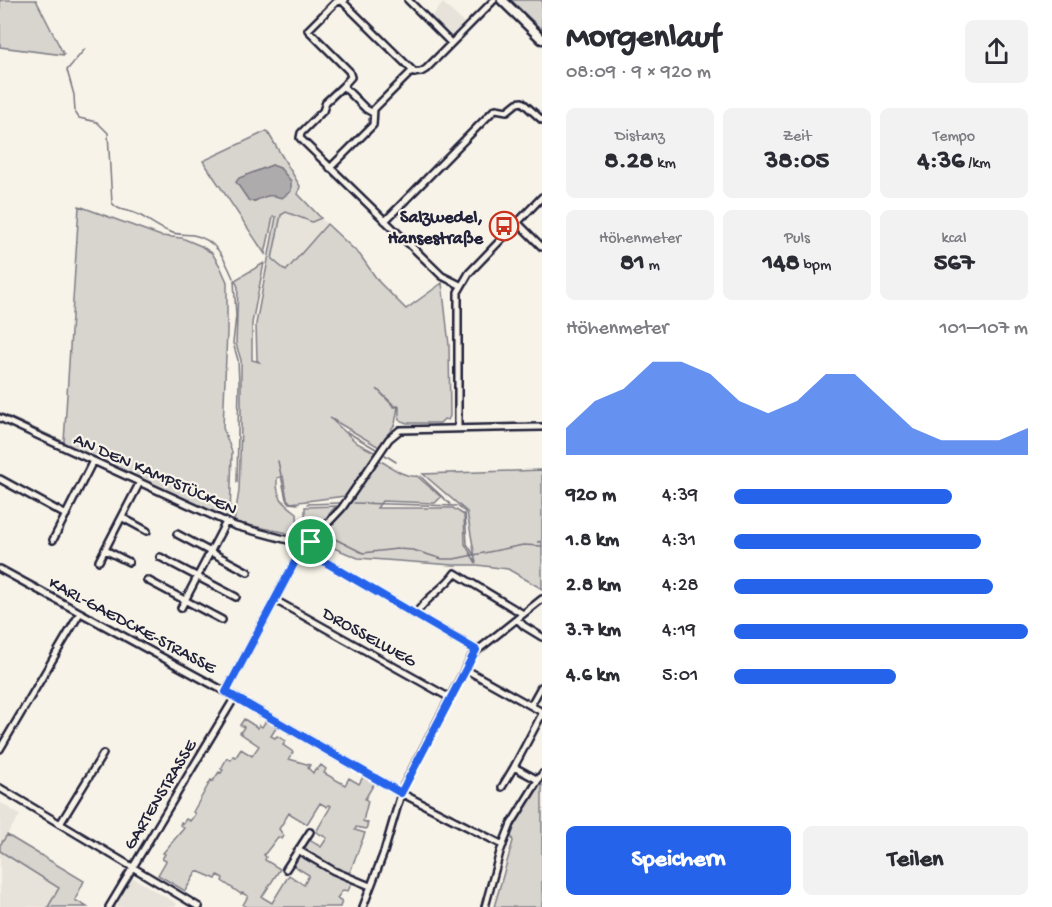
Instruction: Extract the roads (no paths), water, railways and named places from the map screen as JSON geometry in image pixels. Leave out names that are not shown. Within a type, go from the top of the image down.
[{"type":"main road","points":[[502,0],[542,39]]},
{"type":"street","points":[[415,73],[344,1],[338,0],[308,30],[351,75],[325,104],[323,111],[301,133],[300,138],[442,276],[460,285]]},
{"type":"street","points":[[408,0],[451,43]]},
{"type":"street","points":[[330,168],[373,125],[374,109],[410,73],[422,72],[426,69],[494,0]]},
{"type":"street","points":[[343,86],[373,113]]},
{"type":"street","points":[[385,221],[496,109],[507,111],[522,102],[542,120]]},
{"type":"street","points":[[458,428],[456,303],[460,285],[542,197]]},
{"type":"street","points":[[517,222],[542,247]]},
{"type":"street","name":"AN DEN KAMPSTÜCKEN","points":[[0,418],[240,528],[311,551]]},
{"type":"street","points":[[476,650],[315,556],[311,551],[314,547],[311,542],[342,508],[395,432],[407,428],[542,427]]},
{"type":"street","points":[[53,540],[93,461]]},
{"type":"street","points":[[0,479],[66,515]]},
{"type":"street","points":[[99,561],[140,482]]},
{"type":"street","points":[[123,518],[147,531]]},
{"type":"street","points":[[181,608],[226,522]]},
{"type":"street","points":[[177,534],[248,572]]},
{"type":"street","name":"AN DEN KAMPSTÜCKEN","points":[[303,547],[306,541],[311,542]]},
{"type":"street","points":[[226,692],[303,547]]},
{"type":"street","points":[[105,550],[129,562]]},
{"type":"street","points":[[160,557],[236,597]]},
{"type":"street","name":"KARL-GAEDCKE-STRASSE","points":[[0,569],[235,697],[401,793],[503,845]]},
{"type":"street","points":[[417,614],[425,602],[455,573],[523,614]]},
{"type":"street","points":[[147,580],[222,620]]},
{"type":"street","points":[[363,907],[384,852],[401,793],[476,650],[542,599]]},
{"type":"street","name":"DROSSELWEG","points":[[275,600],[450,698]]},
{"type":"street","points":[[0,749],[80,613]]},
{"type":"street","points":[[517,619],[542,637]]},
{"type":"street","points":[[465,669],[542,713],[502,787]]},
{"type":"street","points":[[531,705],[541,687]]},
{"type":"street","name":"GARTENSTRASSE","points":[[109,907],[235,697]]},
{"type":"street","points":[[60,824],[103,754]]},
{"type":"street","points":[[513,766],[538,780]]},
{"type":"street","points":[[485,907],[512,820],[542,774]]},
{"type":"street","points":[[0,788],[200,907]]},
{"type":"street","points":[[286,869],[310,832]]},
{"type":"street","points":[[298,850],[334,871],[370,886]]},
{"type":"waterway","points":[[85,49],[67,70],[74,95],[75,112],[79,118],[97,122],[108,133],[112,203],[117,208],[137,214],[176,234],[193,235],[208,241],[219,251],[233,278]]},
{"type":"waterway","points":[[234,280],[236,316],[233,343],[238,360],[239,383],[237,482]]},
{"type":"waterway","points":[[347,432],[376,449]]},
{"type":"waterway","points":[[385,455],[396,462]]},
{"type":"waterway","points":[[278,461],[286,499],[289,503],[298,504]]},
{"type":"waterway","points":[[420,476],[450,504]]},
{"type":"waterway","points":[[307,504],[340,503]]},
{"type":"waterway","points":[[354,503],[457,506],[465,512],[467,544],[474,555]]},
{"type":"waterway","points":[[325,534],[363,553],[397,549],[413,550],[442,559],[454,559],[523,545],[542,546]]},
{"type":"waterway","points":[[538,787],[542,780]]},
{"type":"waterway","points":[[512,831],[535,791]]},
{"type":"place","name":"Salzwedel, Hansestraße","points":[[504,226]]}]
